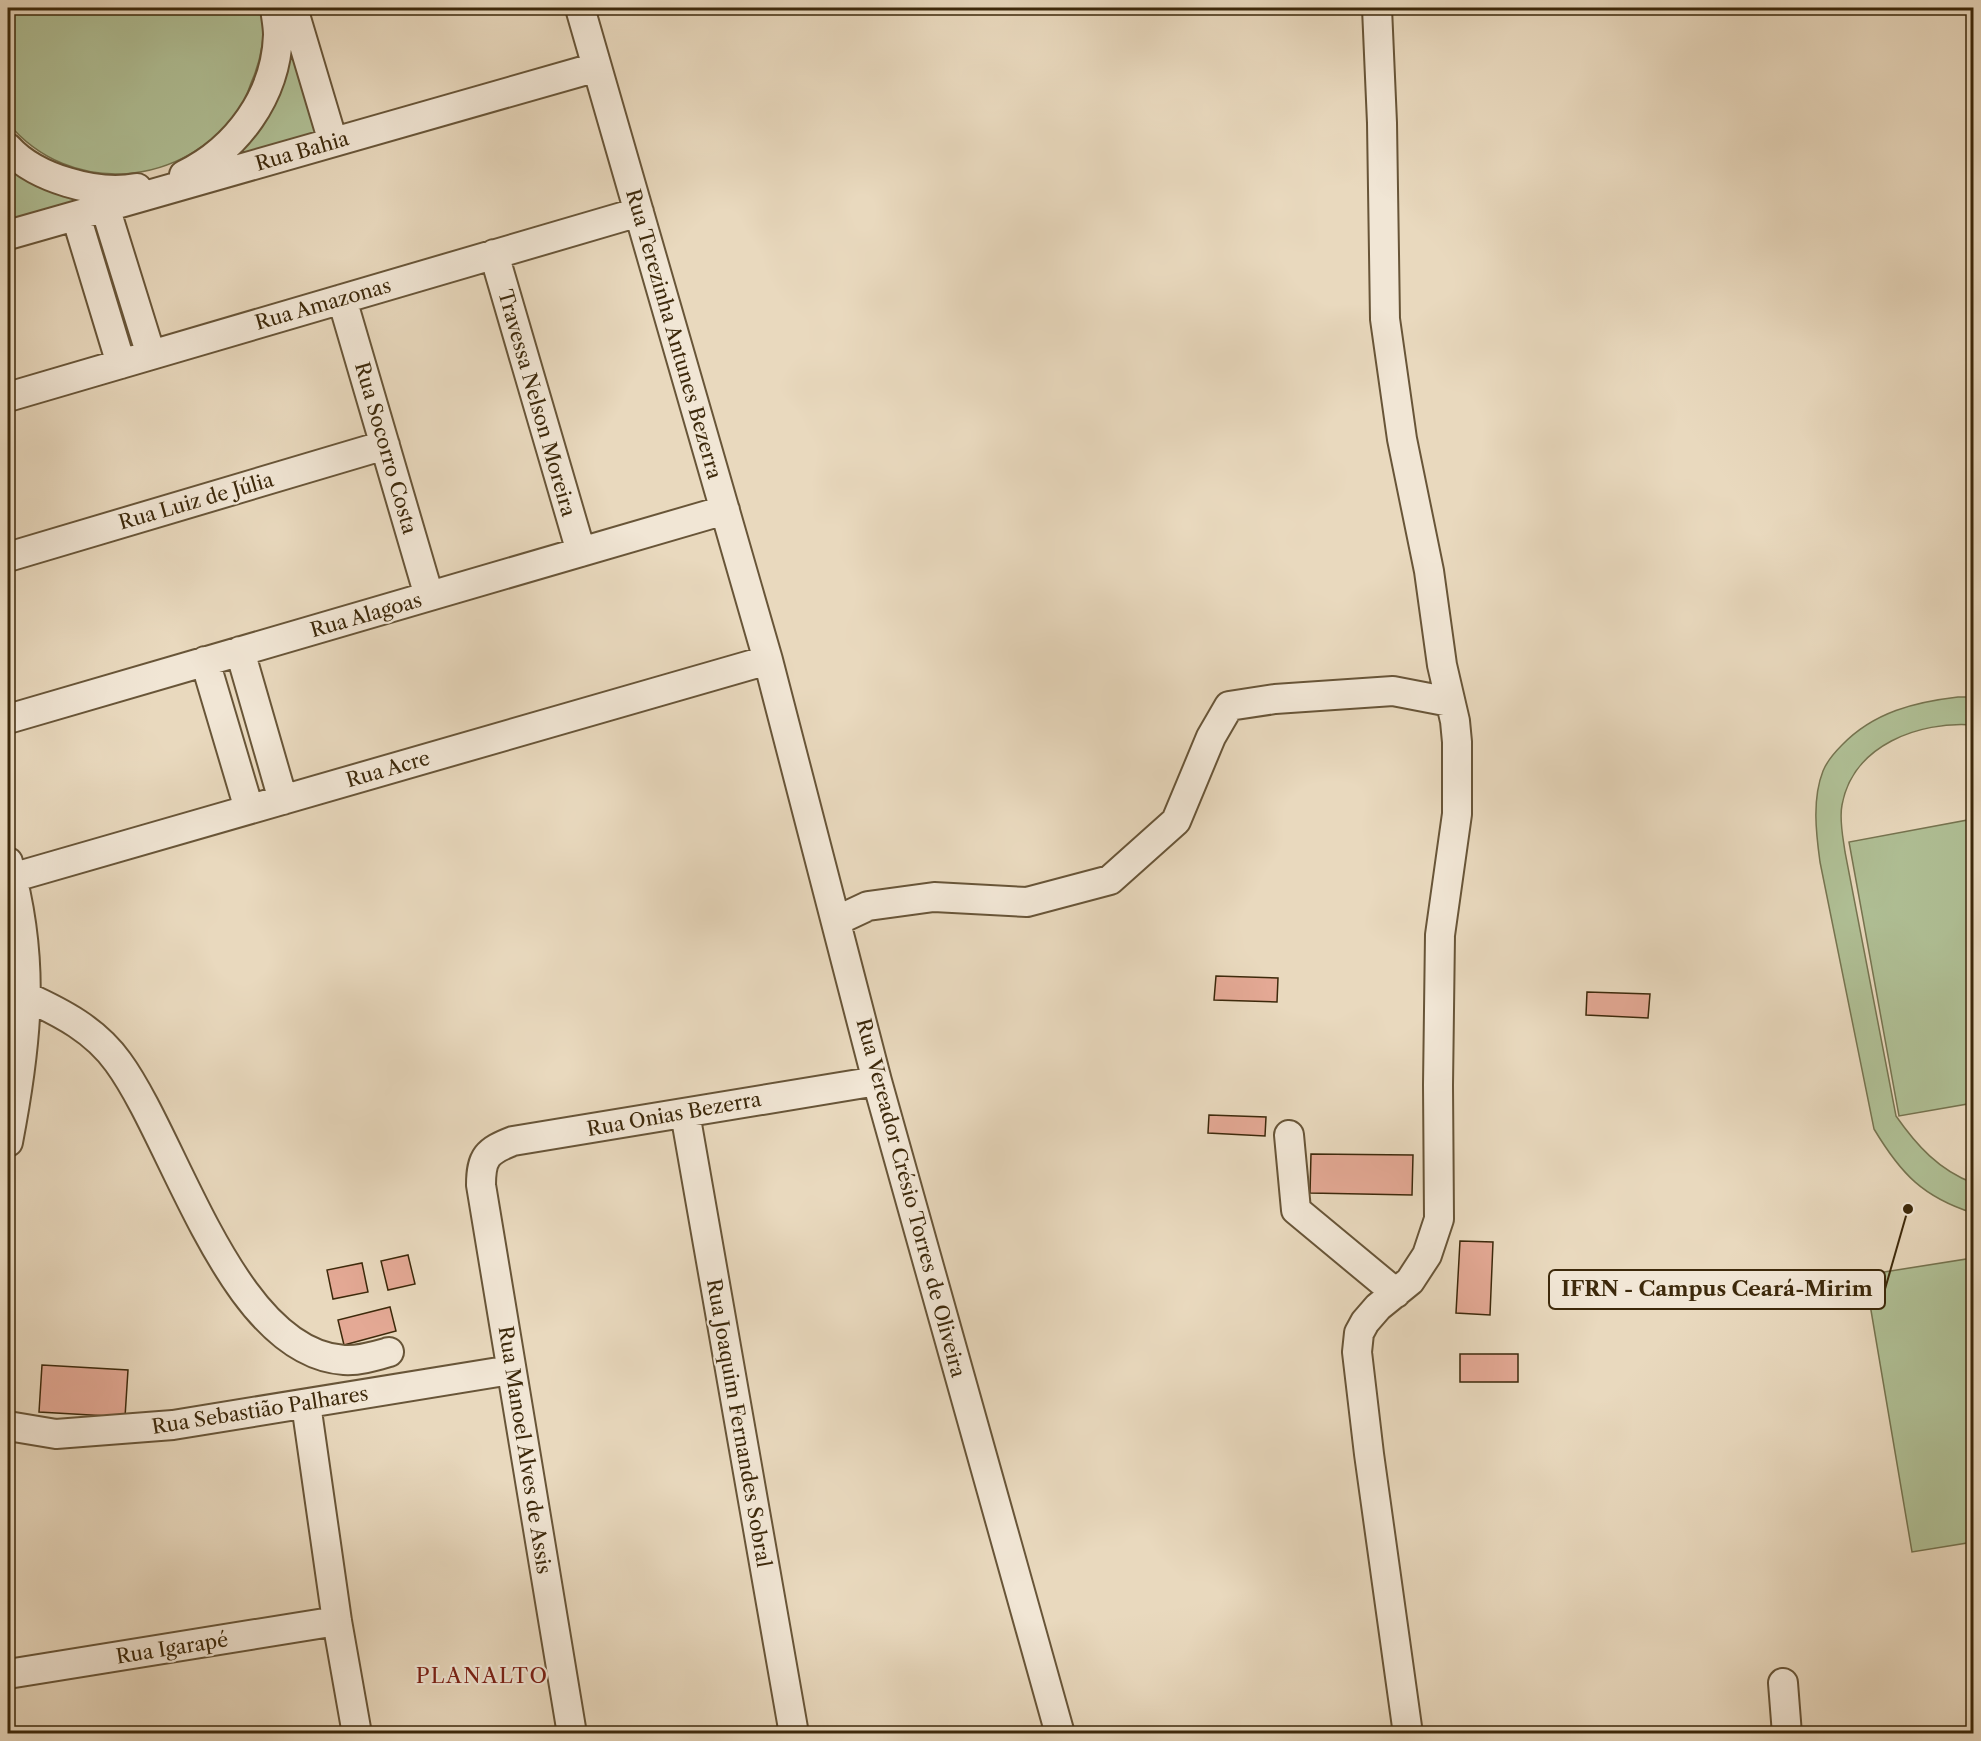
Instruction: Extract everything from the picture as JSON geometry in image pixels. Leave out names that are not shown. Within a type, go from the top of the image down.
[{"type":"street","points":[[8,148],[47,176],[87,188],[128,190],[169,185],[203,165],[233,140],[256,109],[272,74],[278,36],[275,8]]},
{"type":"street","points":[[293,8],[333,142]]},
{"type":"street","name":"Rua Terezinha Antunes Bezerra","points":[[580,8],[768,660]]},
{"type":"street","points":[[1377,8],[1382,123],[1385,319],[1402,439],[1429,570],[1457,742],[1457,814],[1440,935],[1439,1219],[1428,1255],[1410,1281],[1378,1307],[1365,1322],[1359,1333],[1357,1352],[1408,1734]]},
{"type":"street","name":"Rua Bahia","points":[[8,235],[105,207],[169,185],[333,142],[597,67]]},
{"type":"street","points":[[105,207],[151,355]]},
{"type":"street","name":"Rua Amazonas","points":[[8,397],[639,212]]},
{"type":"street","points":[[76,216],[121,364]]},
{"type":"street","name":"Travessa Nelson Moreira","points":[[494,255],[581,552]]},
{"type":"street","name":"Rua Socorro Costa","points":[[342,299],[429,596]]},
{"type":"street","name":"Rua Luiz de Júlia","points":[[8,557],[385,445]]},
{"type":"street","name":"Rua Alagoas","points":[[8,719],[725,510]]},
{"type":"street","points":[[240,651],[282,800]]},
{"type":"street","name":"Rua Acre","points":[[9,873],[282,800],[768,660]]},
{"type":"street","name":"Rua Vereador Crésio Torres de Oliveira","points":[[768,660],[878,1081],[1060,1734]]},
{"type":"street","points":[[205,662],[249,809]]},
{"type":"street","points":[[836,921],[868,906],[934,897],[1027,902],[1110,880],[1176,821],[1211,737],[1229,706],[1275,699],[1393,691],[1450,702]]},
{"type":"street","points":[[8,1142],[19,1077],[16,1030],[27,997],[23,937],[9,873]]},
{"type":"street","points":[[27,997],[54,1009],[87,1029],[118,1061],[147,1110],[226,1266],[257,1308],[291,1341],[320,1355],[345,1360],[389,1352]]},
{"type":"street","name":"Rua Onias Bezerra","points":[[481,1167],[485,1157],[497,1148],[513,1141],[878,1081]]},
{"type":"street","name":"Rua Joaquim Fernandes Sobral","points":[[685,1113],[794,1734]]},
{"type":"street","points":[[1289,1135],[1296,1210],[1396,1293]]},
{"type":"street","name":"Rua Manoel Alves de Assis","points":[[481,1167],[481,1185],[572,1734]]},
{"type":"street","name":"Rua Sebastião Palhares","points":[[8,1426],[56,1434],[173,1425],[511,1370]]},
{"type":"street","points":[[306,1404],[337,1621],[357,1734]]},
{"type":"street","name":"Rua Igarapé","points":[[8,1674],[337,1621]]},
{"type":"street","points":[[1783,1683],[1787,1734]]},
{"type":"green space","points":[[8,8],[261,8],[262,46],[258,65],[240,108],[217,135],[189,155],[159,168],[127,174],[94,172],[63,164],[34,147],[8,123]]},
{"type":"green space","points":[[291,35],[320,134],[225,160],[265,122],[287,70]]},
{"type":"green space","points":[[8,164],[35,185],[95,199],[8,223]]},
{"type":"green space","points":[[1958,697],[1973,697],[1973,725],[1931,727],[1891,741],[1874,752],[1849,784],[1842,805],[1841,817],[1845,852],[1896,1116],[1912,1137],[1939,1164],[1973,1183],[1973,1213],[1940,1199],[1915,1182],[1894,1159],[1874,1129],[1820,862],[1816,816],[1817,793],[1825,767],[1854,734],[1896,710]]},
{"type":"green space","points":[[1973,819],[1973,1103],[1899,1116],[1849,842]]},
{"type":"green space","points":[[1973,1258],[1973,1542],[1912,1552],[1865,1275]]},
{"type":"building","points":[[1216,976],[1278,978],[1277,1002],[1214,1000]]},
{"type":"building","points":[[1587,992],[1650,994],[1648,1018],[1586,1015]]},
{"type":"building","points":[[1209,1115],[1266,1117],[1265,1136],[1208,1133]]},
{"type":"building","points":[[1311,1154],[1413,1155],[1412,1195],[1310,1193]]},
{"type":"building","points":[[1460,1241],[1493,1242],[1490,1315],[1456,1313]]},
{"type":"building","points":[[408,1255],[415,1284],[388,1290],[381,1261]]},
{"type":"building","points":[[362,1263],[368,1292],[333,1299],[327,1270]]},
{"type":"building","points":[[390,1307],[396,1331],[344,1345],[338,1320]]},
{"type":"building","points":[[1460,1354],[1518,1354],[1518,1382],[1460,1382]]},
{"type":"building","points":[[42,1365],[128,1370],[125,1417],[39,1412]]},
{"type":"place","name":"IFRN - Campus Ceará-Mirim","points":[[1908,1209]]},
{"type":"district","name":"PLANALTO","points":[[482,1676]]}]
